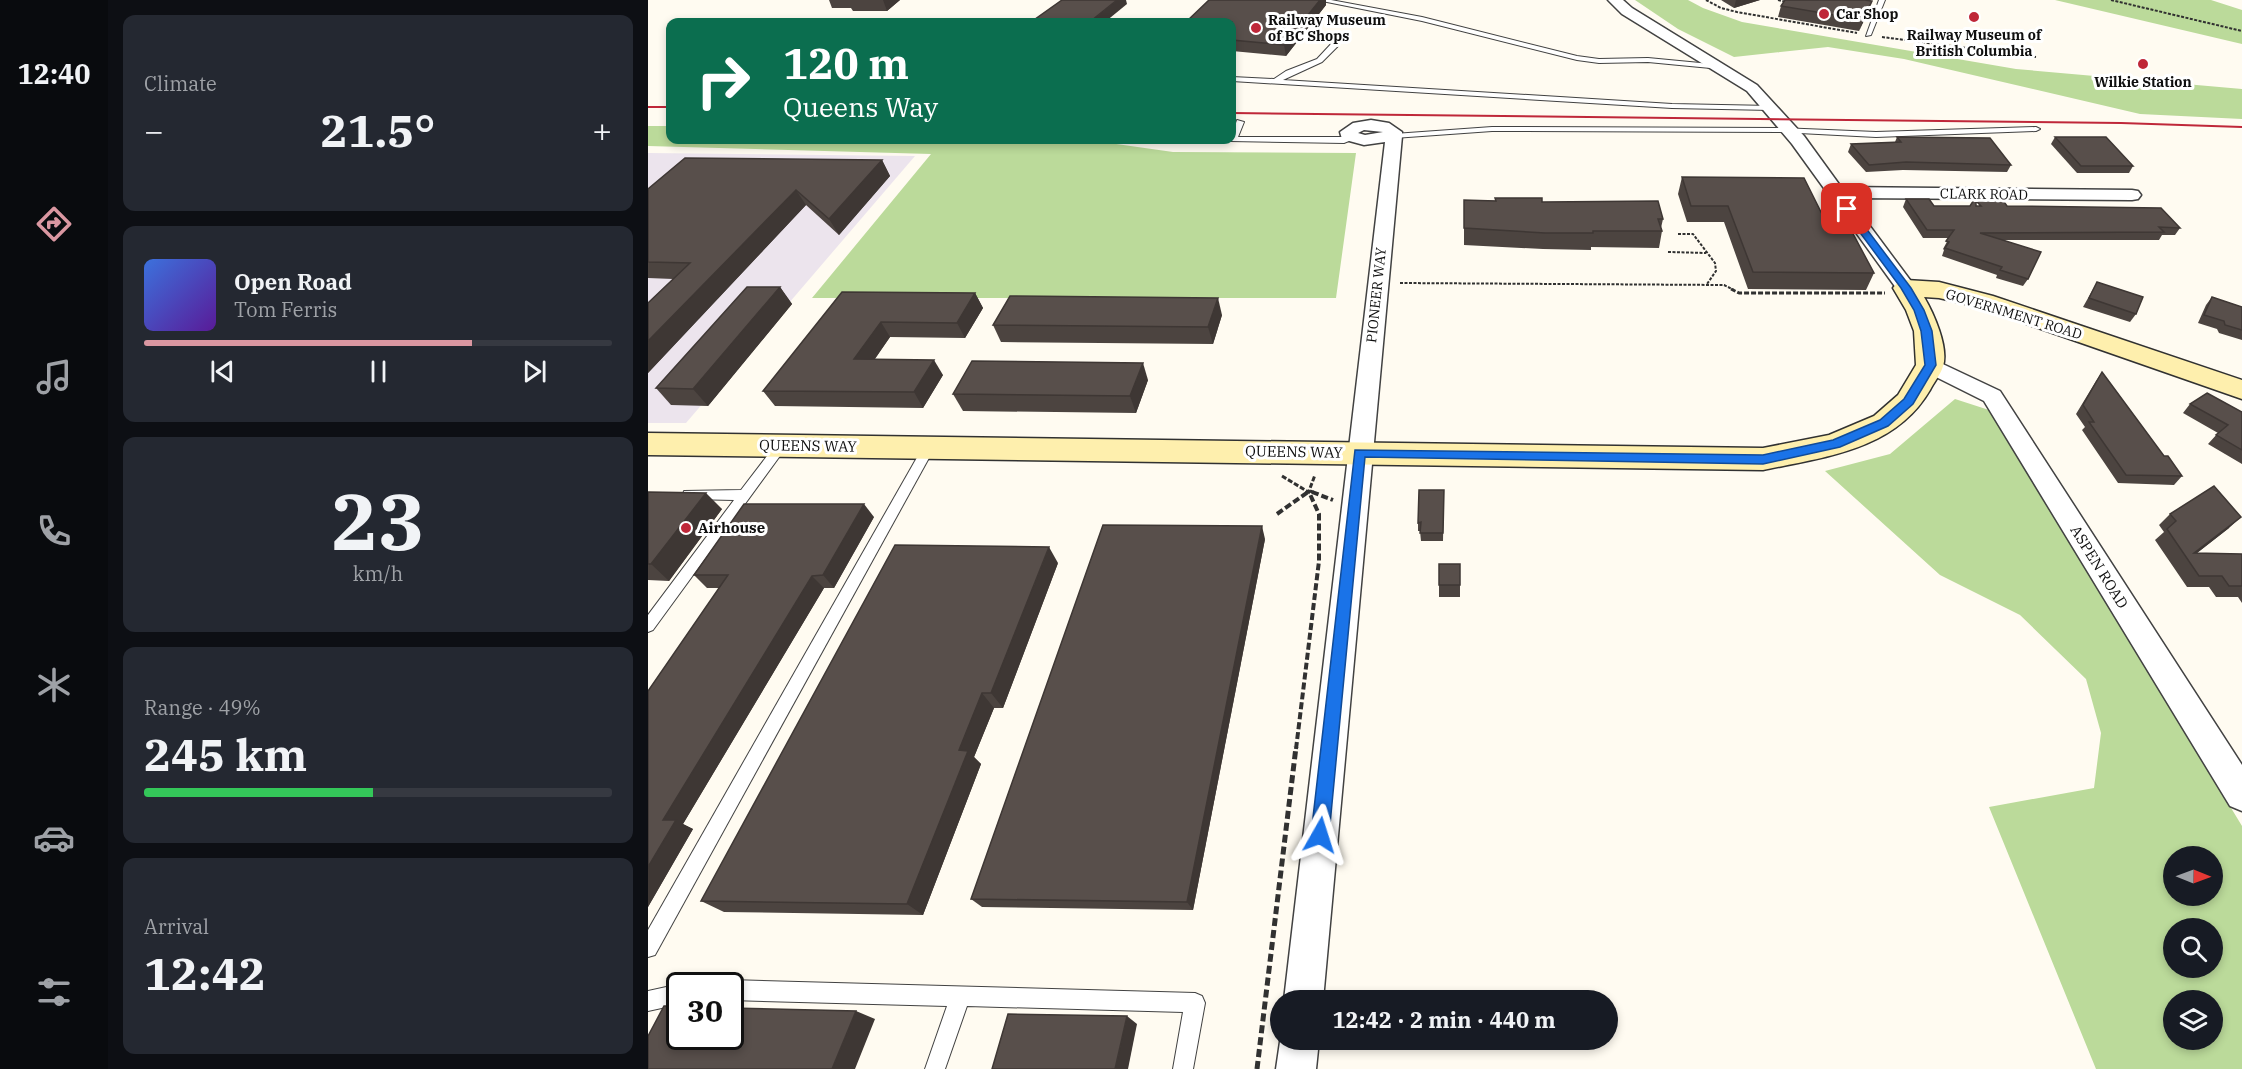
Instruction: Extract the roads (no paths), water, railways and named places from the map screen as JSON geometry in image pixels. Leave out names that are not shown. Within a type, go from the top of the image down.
[{"type":"street","points":[[1615,0],[1627,11],[1744,82],[1771,108],[1835,192],[1895,287],[1919,310],[1927,331],[1930,365]]},
{"type":"street","points":[[1352,138],[1364,140],[1394,136]]},
{"type":"street","name":"PIONEER WAY","points":[[1304,990],[1394,136]]},
{"type":"street","name":"CLARK ROAD","points":[[1835,192],[2132,195]]},
{"type":"street","name":"GOVERNMENT ROAD","points":[[1895,287],[1939,290],[1984,301],[2242,390]]},
{"type":"street","points":[[1927,331],[1932,316],[1945,307],[1984,301]]},
{"type":"street","name":"QUEENS WAY","points":[[648,444],[1763,459],[1836,444],[1884,423],[1908,402],[1930,365]]},
{"type":"street","name":"ASPEN ROAD","points":[[1930,365],[1992,396],[2242,795]]},
{"type":"street","points":[[1296,1069],[1298,1050]]},
{"type":"lane","points":[[1320,0],[1422,19],[1577,58],[1599,61],[1648,60],[1721,67]]},
{"type":"lane","points":[[1868,35],[1881,0]]},
{"type":"lane","points":[[1276,82],[1282,76],[1323,60],[1334,46]]},
{"type":"lane","points":[[1236,79],[1672,106],[1771,108]]},
{"type":"lane","points":[[1236,132],[1240,122]]},
{"type":"lane","points":[[1394,136],[1492,129],[1912,134],[2036,129]]},
{"type":"lane","points":[[1236,139],[1344,140],[1352,138]]},
{"type":"lane","points":[[648,626],[780,446]]},
{"type":"lane","points":[[648,948],[929,447]]},
{"type":"lane","points":[[672,493],[744,495]]},
{"type":"lane","points":[[744,990],[1195,1003],[1183,1069]]},
{"type":"lane","points":[[648,1001],[666,997]]},
{"type":"lane","points":[[935,1069],[960,997]]},
{"type":"railway","points":[[648,107],[666,107]]},
{"type":"railway","points":[[1236,113],[2121,123],[2242,127]]},
{"type":"place","name":"Car Shop","points":[[1824,14]]},
{"type":"place","name":"Railway Museum of British Columbia","points":[[1974,17]]},
{"type":"place","name":"Railway Museum of BC Shops","points":[[1256,28]]},
{"type":"place","name":"Wilkie Station","points":[[2143,64]]},
{"type":"place","name":"Airhouse","points":[[686,528]]}]
